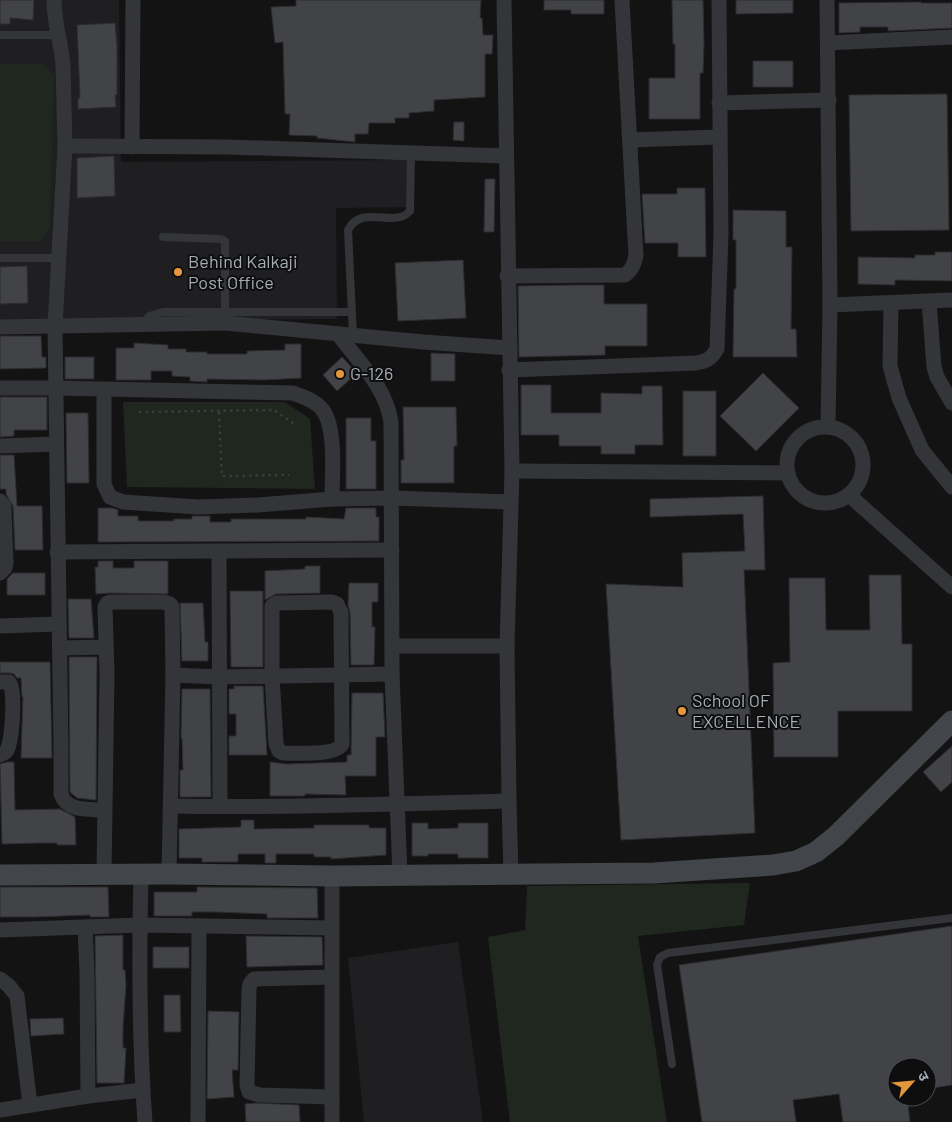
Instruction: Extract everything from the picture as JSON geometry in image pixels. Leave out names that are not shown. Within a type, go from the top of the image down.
[{"type":"street","points":[[54,0],[54,19],[64,64],[65,146],[55,326],[61,794],[63,800],[71,808],[104,810]]},
{"type":"street","points":[[132,146],[133,0]]},
{"type":"street","points":[[504,0],[507,276],[512,471],[508,646],[511,875]]},
{"type":"street","points":[[507,276],[625,275],[630,271],[636,256],[622,0]]},
{"type":"street","points":[[509,370],[696,363],[705,362],[712,357],[717,349],[721,234],[719,0]]},
{"type":"street","points":[[827,0],[830,306],[828,427]]},
{"type":"street","points":[[828,43],[952,37]]},
{"type":"street","points":[[719,103],[829,100]]},
{"type":"street","points":[[630,140],[719,137]]},
{"type":"street","points":[[65,146],[228,147],[506,156]]},
{"type":"street","points":[[830,306],[952,300]]},
{"type":"street","points":[[930,301],[934,367],[937,377],[952,402]]},
{"type":"street","points":[[891,302],[890,366],[899,398],[922,450],[952,487]]},
{"type":"street","points":[[0,327],[142,325],[225,318],[345,335],[510,348]]},
{"type":"street","points":[[345,335],[377,385],[389,408],[391,422],[392,674],[400,875]]},
{"type":"street","points":[[0,388],[294,393],[309,399],[320,407],[328,418],[331,429],[332,499]]},
{"type":"street","points":[[104,390],[104,484],[108,494],[123,502],[198,507],[258,505],[332,499],[392,498],[510,502]]},
{"type":"street","points":[[828,427],[846,433],[861,452],[862,475],[857,486],[849,495],[834,502],[818,502],[808,498],[792,484],[788,473],[788,457],[795,442],[803,434],[813,429],[828,427]]},
{"type":"street","points":[[0,446],[56,444]]},
{"type":"street","points":[[512,471],[788,473]]},
{"type":"street","points":[[849,495],[952,586]]},
{"type":"street","points":[[0,501],[4,506],[6,563],[0,573]]},
{"type":"street","points":[[57,552],[392,550]]},
{"type":"street","points":[[219,551],[220,806]]},
{"type":"street","points":[[104,874],[107,674],[105,607],[108,603],[167,602],[172,607],[173,675],[169,874]]},
{"type":"street","points":[[330,602],[337,604],[341,612],[343,741],[340,747],[332,752],[283,753],[279,751],[276,744],[272,676],[271,610],[273,604],[330,602]]},
{"type":"street","points":[[0,626],[58,624]]},
{"type":"street","points":[[393,646],[508,646]]},
{"type":"street","points":[[60,648],[106,647]]},
{"type":"street","points":[[173,675],[219,677],[392,674]]},
{"type":"street","points":[[0,682],[9,682],[12,687],[9,747],[6,752],[0,755]]},
{"type":"street","points":[[0,876],[169,874],[332,876],[654,873],[773,865],[796,861],[816,852],[836,836],[952,721]]},
{"type":"street","points":[[171,806],[509,801]]},
{"type":"street","points":[[140,875],[145,1122]]},
{"type":"street","points":[[332,876],[332,1122]]},
{"type":"street","points":[[0,930],[140,925],[332,928]]},
{"type":"street","points":[[198,1122],[199,926]]},
{"type":"street","points":[[85,927],[88,1096]]},
{"type":"street","points":[[331,977],[254,979],[251,981],[249,988],[247,1085],[249,1092],[260,1095],[332,1097]]},
{"type":"street","points":[[0,979],[17,996],[30,1105]]},
{"type":"street","points":[[0,1110],[88,1096],[143,1090]]},
{"type":"lane","points":[[0,35],[58,35]]},
{"type":"lane","points":[[345,335],[351,312],[348,230],[351,224],[361,218],[398,217],[408,213],[410,210],[411,152]]},
{"type":"lane","points":[[163,237],[221,239],[225,241],[225,318],[351,312]]},
{"type":"lane","points":[[0,258],[58,258]]},
{"type":"lane","points":[[672,1064],[657,965],[660,957],[668,953],[952,918]]},
{"type":"path","points":[[139,412],[274,410],[296,425]]},
{"type":"path","points":[[219,412],[222,476],[289,475]]},
{"type":"shaded area","points":[[0,0],[119,0],[121,162],[414,160],[414,207],[336,208],[337,319],[0,321]]},
{"type":"shaded area","points":[[0,64],[44,64],[54,76],[50,228],[41,241],[0,241]]},
{"type":"shaded area","points":[[123,402],[285,402],[310,419],[315,489],[127,487]]},
{"type":"shaded area","points":[[750,883],[744,925],[638,936],[667,1122],[510,1122],[488,937],[525,930],[527,886]]},
{"type":"shaded area","points":[[458,942],[483,1122],[364,1122],[348,958]]},
{"type":"building","points":[[0,0],[34,0],[33,20],[10,18],[10,24],[0,24]]},
{"type":"building","points":[[296,0],[481,0],[480,18],[482,18],[483,35],[493,35],[492,54],[485,54],[485,97],[434,100],[434,111],[409,113],[409,118],[395,118],[395,123],[369,123],[368,134],[355,134],[355,142],[317,138],[317,136],[289,135],[290,114],[285,114],[283,42],[275,43],[271,7],[296,6]]},
{"type":"building","points":[[544,0],[604,0],[604,14],[571,14],[571,10],[544,10]]},
{"type":"building","points":[[672,0],[703,0],[704,44],[703,73],[700,73],[700,119],[649,119],[649,78],[675,78]]},
{"type":"building","points":[[736,0],[793,0],[793,13],[736,14]]},
{"type":"building","points":[[839,3],[952,3],[952,28],[888,31],[888,27],[860,27],[860,32],[839,33]]},
{"type":"building","points":[[115,23],[117,46],[116,107],[78,109],[78,98],[80,98],[77,25]]},
{"type":"building","points":[[753,61],[793,61],[793,87],[753,87]]},
{"type":"building","points":[[947,94],[949,230],[851,231],[849,95]]},
{"type":"building","points":[[454,122],[464,122],[464,141],[453,140]]},
{"type":"building","points":[[114,156],[115,196],[77,198],[77,158]]},
{"type":"building","points":[[485,179],[495,179],[494,232],[484,232]]},
{"type":"building","points":[[677,188],[705,188],[706,257],[678,257],[678,243],[645,243],[642,194],[677,194]]},
{"type":"building","points":[[733,210],[786,211],[786,247],[792,247],[791,329],[796,329],[797,357],[733,357],[736,240],[733,240]]},
{"type":"building","points":[[935,252],[952,252],[952,281],[895,280],[895,285],[858,284],[858,257],[915,258],[915,255],[935,255]]},
{"type":"building","points":[[463,260],[466,318],[398,321],[395,263]]},
{"type":"building","points":[[27,266],[28,303],[0,304],[0,267]]},
{"type":"building","points":[[604,285],[604,304],[647,304],[647,346],[605,346],[605,355],[519,357],[518,286]]},
{"type":"building","points":[[0,336],[41,336],[42,357],[46,357],[46,368],[0,369]]},
{"type":"building","points":[[134,343],[168,345],[168,349],[186,349],[186,352],[207,352],[207,354],[247,354],[247,351],[285,350],[285,344],[301,344],[301,378],[264,380],[207,379],[207,382],[190,381],[190,377],[172,376],[172,371],[151,371],[151,380],[116,380],[116,348],[134,348]]},
{"type":"building","points":[[431,353],[455,354],[455,381],[431,381]]},
{"type":"building","points":[[65,357],[94,357],[94,379],[65,379]]},
{"type":"building","name":"G-126","points":[[342,357],[357,373],[337,391],[323,375]]},
{"type":"building","points":[[763,373],[799,408],[756,451],[720,416]]},
{"type":"building","points":[[521,385],[551,385],[551,413],[601,413],[601,393],[642,394],[642,386],[662,386],[663,445],[635,445],[635,454],[601,454],[601,446],[559,446],[559,435],[521,435]]},
{"type":"building","points":[[683,391],[716,391],[716,456],[683,456]]},
{"type":"building","points":[[0,397],[47,397],[47,430],[14,430],[14,436],[0,437]]},
{"type":"building","points":[[403,407],[456,407],[457,446],[454,446],[454,483],[401,483],[401,460],[404,460]]},
{"type":"building","points":[[66,413],[88,413],[89,483],[67,483]]},
{"type":"building","points":[[346,418],[371,418],[371,441],[376,441],[376,489],[346,489]]},
{"type":"building","points":[[0,455],[14,455],[17,506],[42,506],[43,550],[15,550],[13,506],[6,494],[6,489],[0,489]]},
{"type":"building","name":"School OF EXCELLENCE","points":[[763,496],[765,570],[744,570],[755,833],[621,840],[606,584],[683,587],[682,553],[745,551],[743,514],[650,517],[650,499]]},
{"type":"building","points":[[98,508],[118,510],[118,516],[138,516],[138,521],[174,521],[174,519],[192,519],[192,516],[210,516],[210,522],[231,522],[231,519],[306,519],[306,517],[344,519],[346,508],[376,508],[376,517],[379,517],[379,541],[98,542]]},
{"type":"building","points":[[98,561],[113,561],[113,568],[134,568],[134,561],[168,561],[168,594],[96,594],[95,567],[98,567]]},
{"type":"building","points":[[305,566],[320,566],[320,593],[276,594],[265,600],[265,571],[305,569]]},
{"type":"building","points":[[13,573],[45,573],[45,595],[7,595],[7,579]]},
{"type":"building","points":[[869,575],[901,575],[902,644],[912,644],[912,711],[838,711],[838,757],[774,757],[773,663],[790,662],[789,578],[825,578],[826,630],[870,630]]},
{"type":"building","points":[[349,583],[378,583],[378,602],[372,602],[372,627],[375,627],[374,665],[351,665],[350,612],[348,605]]},
{"type":"building","points":[[230,591],[263,591],[263,667],[231,667]]},
{"type":"building","points":[[68,599],[91,599],[94,638],[69,638]]},
{"type":"building","points":[[180,603],[203,603],[205,642],[208,642],[208,661],[182,661]]},
{"type":"building","points":[[69,657],[97,657],[96,800],[77,798],[70,792]]},
{"type":"building","points":[[0,662],[50,662],[52,758],[21,758],[23,697],[21,678],[17,678],[14,674],[10,673],[0,673]]},
{"type":"building","points":[[234,686],[263,686],[267,755],[229,755],[229,736],[236,736],[236,714],[229,714],[229,689],[234,689]]},
{"type":"building","points":[[182,689],[210,689],[211,797],[180,797],[180,770],[183,770],[181,738]]},
{"type":"building","points":[[352,693],[383,693],[385,737],[376,737],[376,776],[345,776],[346,795],[305,794],[305,796],[270,796],[270,762],[287,764],[347,762],[347,755],[351,755]]},
{"type":"building","points":[[952,746],[952,782],[941,792],[923,772]]},
{"type":"building","points":[[14,762],[15,810],[60,809],[75,817],[76,845],[57,845],[57,843],[2,844],[0,764]]},
{"type":"building","points":[[241,820],[254,820],[254,829],[314,828],[314,825],[369,825],[369,828],[386,828],[386,855],[331,859],[331,857],[314,857],[314,854],[276,854],[276,863],[265,863],[265,854],[238,854],[238,862],[202,862],[202,858],[179,858],[179,829],[241,827]]},
{"type":"building","points":[[412,823],[428,823],[428,829],[458,828],[458,823],[488,823],[488,858],[458,858],[458,854],[412,856]]},
{"type":"building","points":[[0,887],[108,887],[109,917],[90,917],[90,915],[0,917]]},
{"type":"building","points":[[197,887],[317,888],[318,918],[267,918],[267,914],[215,912],[192,912],[192,916],[154,916],[154,892],[197,892]]},
{"type":"building","points":[[952,926],[952,1085],[937,1087],[937,1057],[887,1057],[887,1107],[908,1107],[910,1122],[843,1122],[839,1094],[793,1100],[796,1122],[702,1122],[679,965]]},
{"type":"building","points":[[123,935],[123,970],[125,970],[126,985],[123,1027],[123,1048],[126,1048],[124,1083],[97,1083],[95,936]]},
{"type":"building","points":[[246,936],[322,937],[323,965],[247,967]]},
{"type":"building","points":[[153,947],[189,947],[189,968],[153,968]]},
{"type":"building","points":[[164,995],[180,995],[181,1032],[164,1032]]},
{"type":"building","points":[[208,1011],[239,1012],[238,1070],[232,1070],[234,1097],[207,1099]]},
{"type":"building","points":[[63,1018],[64,1034],[31,1036],[30,1019]]},
{"type":"building","points":[[245,1104],[299,1105],[300,1122],[246,1122]]},
{"type":"place","name":"Behind Kalkaji Post Office","points":[[178,272]]},
{"type":"place","name":"G-126","points":[[340,374]]},
{"type":"place","name":"School OF EXCELLENCE","points":[[682,711]]}]
